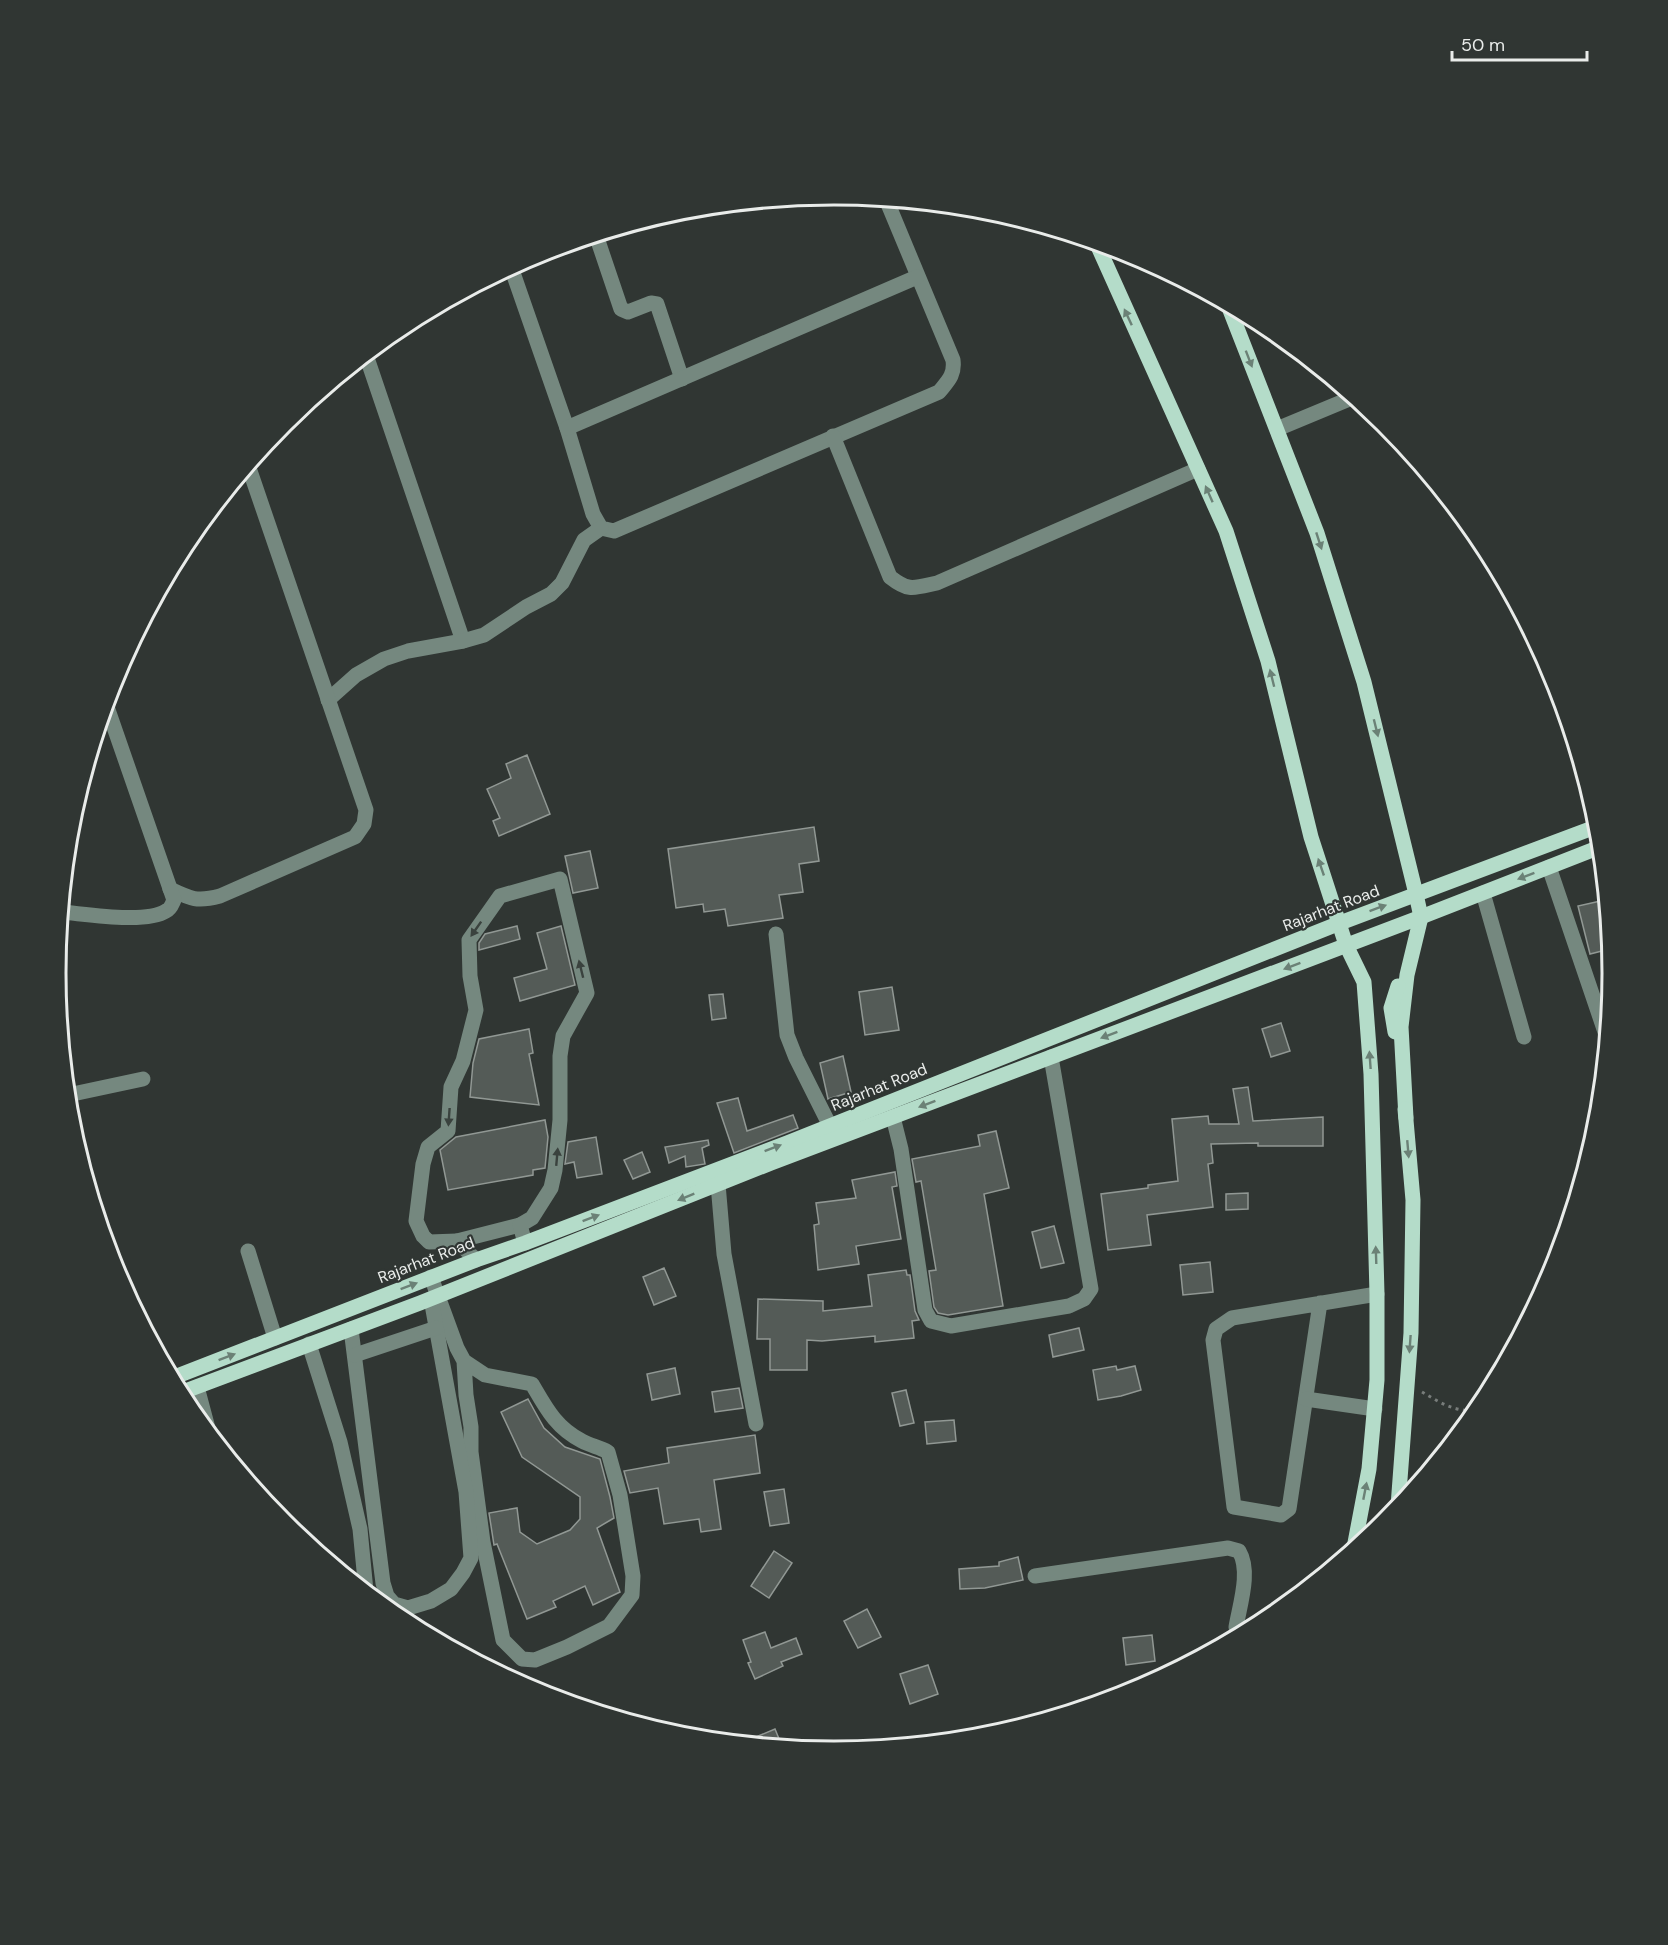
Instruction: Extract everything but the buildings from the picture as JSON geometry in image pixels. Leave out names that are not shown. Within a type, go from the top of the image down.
[{"type":"main road","points":[[1100,252],[1226,531],[1268,661],[1311,837],[1346,945],[1364,982],[1371,1074],[1377,1380],[1369,1469],[1356,1535]]},
{"type":"main road","points":[[1232,316],[1317,533],[1364,682],[1421,917],[1391,1008],[1406,1118],[1413,1200],[1411,1333],[1399,1492]]},
{"type":"main road","name":"Rajarhat Road","points":[[180,1375],[830,1126],[1340,922],[1588,830]]},
{"type":"main road","name":"Rajarhat Road","points":[[189,1390],[435,1297],[718,1184],[1591,850]]},
{"type":"street","points":[[514,275],[567,428],[593,514],[601,528],[614,531],[939,392],[951,378],[954,370],[953,360],[889,206]]},
{"type":"street","points":[[598,242],[621,309],[628,312],[651,303],[657,304],[682,379]]},
{"type":"street","points":[[567,428],[917,277]]},
{"type":"street","points":[[368,361],[463,641]]},
{"type":"street","points":[[1277,429],[1346,400]]},
{"type":"street","points":[[832,436],[890,577],[903,587],[937,583],[1198,469]]},
{"type":"street","points":[[170,889],[202,901],[220,896],[355,837],[364,824],[366,810],[251,473]]},
{"type":"street","points":[[328,700],[356,675],[384,659],[408,651],[484,635],[526,607],[551,594],[562,584],[584,540],[601,528]]},
{"type":"street","points":[[69,913],[126,918],[158,915],[169,910],[174,900],[110,717]]},
{"type":"street","points":[[1549,867],[1600,1018]]},
{"type":"street","points":[[560,879],[587,993],[563,1036],[560,1056],[560,1120],[551,1188],[532,1218],[520,1225],[458,1241],[429,1242],[423,1236],[416,1221],[423,1164],[428,1147],[448,1131],[451,1087],[463,1061],[476,1010],[470,976],[469,940],[500,896],[560,879]]},
{"type":"street","points":[[1483,893],[1524,1037]]},
{"type":"street","points":[[776,934],[787,1035],[830,1126]]},
{"type":"street","points":[[893,1117],[901,1149],[925,1310],[932,1321],[951,1326],[1069,1306],[1084,1299],[1091,1289],[1050,1057]]},
{"type":"street","points":[[76,1093],[143,1079]]},
{"type":"street","points":[[718,1184],[724,1254],[756,1424]]},
{"type":"street","points":[[520,1225],[525,1244]]},
{"type":"street","points":[[458,1241],[476,1260]]},
{"type":"street","points":[[248,1251],[275,1338]]},
{"type":"street","points":[[399,1605],[408,1608],[431,1601],[451,1588],[463,1574],[471,1558],[466,1492],[436,1328],[435,1297],[431,1277]]},
{"type":"street","points":[[1320,1304],[1289,1509],[1281,1515],[1234,1507],[1213,1340],[1216,1329],[1232,1318],[1377,1294]]},
{"type":"street","points":[[435,1297],[464,1361],[471,1452],[483,1542],[503,1640],[522,1659],[535,1660],[609,1626],[632,1595],[633,1576],[620,1496],[608,1452],[599,1446],[585,1443],[554,1421],[532,1384],[485,1375],[464,1361]]},
{"type":"street","points":[[355,1355],[436,1328]]},
{"type":"street","points":[[351,1329],[383,1583],[389,1598]]},
{"type":"street","points":[[309,1344],[339,1442],[360,1529],[365,1581]]},
{"type":"street","points":[[197,1387],[203,1410]]},
{"type":"street","points":[[1306,1399],[1375,1409]]},
{"type":"street","points":[[1035,1576],[1228,1548],[1239,1551],[1244,1559],[1244,1576],[1236,1627]]},
{"type":"path","points":[[1407,1384],[1446,1406],[1464,1411]]}]
